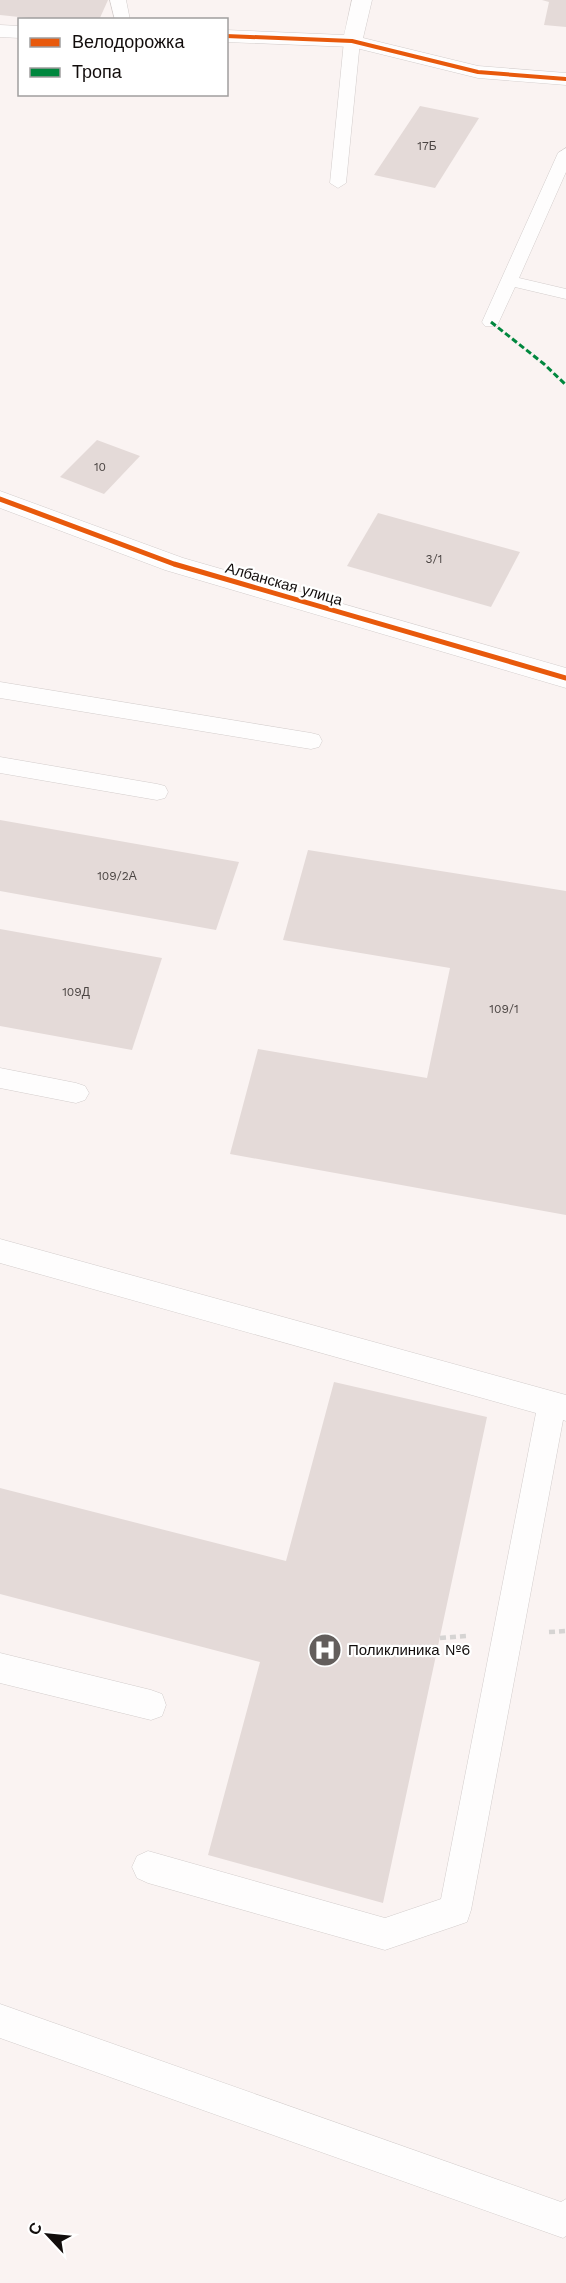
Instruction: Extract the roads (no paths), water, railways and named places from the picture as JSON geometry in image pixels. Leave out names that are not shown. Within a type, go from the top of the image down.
[{"type":"street","points":[[352,41],[362,0]]},
{"type":"street","points":[[0,31],[18,32]]},
{"type":"street","points":[[228,36],[352,41],[478,72],[566,78]]},
{"type":"street","name":"Албанская улица","points":[[1,501],[174,564],[566,678]]},
{"type":"lane","points":[[118,0],[122,18]]},
{"type":"lane","points":[[338,183],[352,41]]},
{"type":"lane","points":[[491,322],[566,153]]},
{"type":"lane","points":[[510,281],[566,294]]},
{"type":"lane","points":[[0,690],[311,741]]},
{"type":"lane","points":[[0,765],[157,792]]},
{"type":"lane","points":[[0,1078],[76,1093]]},
{"type":"lane","points":[[0,1251],[559,1406],[455,1910],[385,1934],[148,1867]]},
{"type":"lane","points":[[0,1668],[151,1705]]},
{"type":"lane","points":[[0,2021],[563,2220],[566,2217]]},
{"type":"place","name":"Поликлиника №6","points":[[325,1650]]}]
